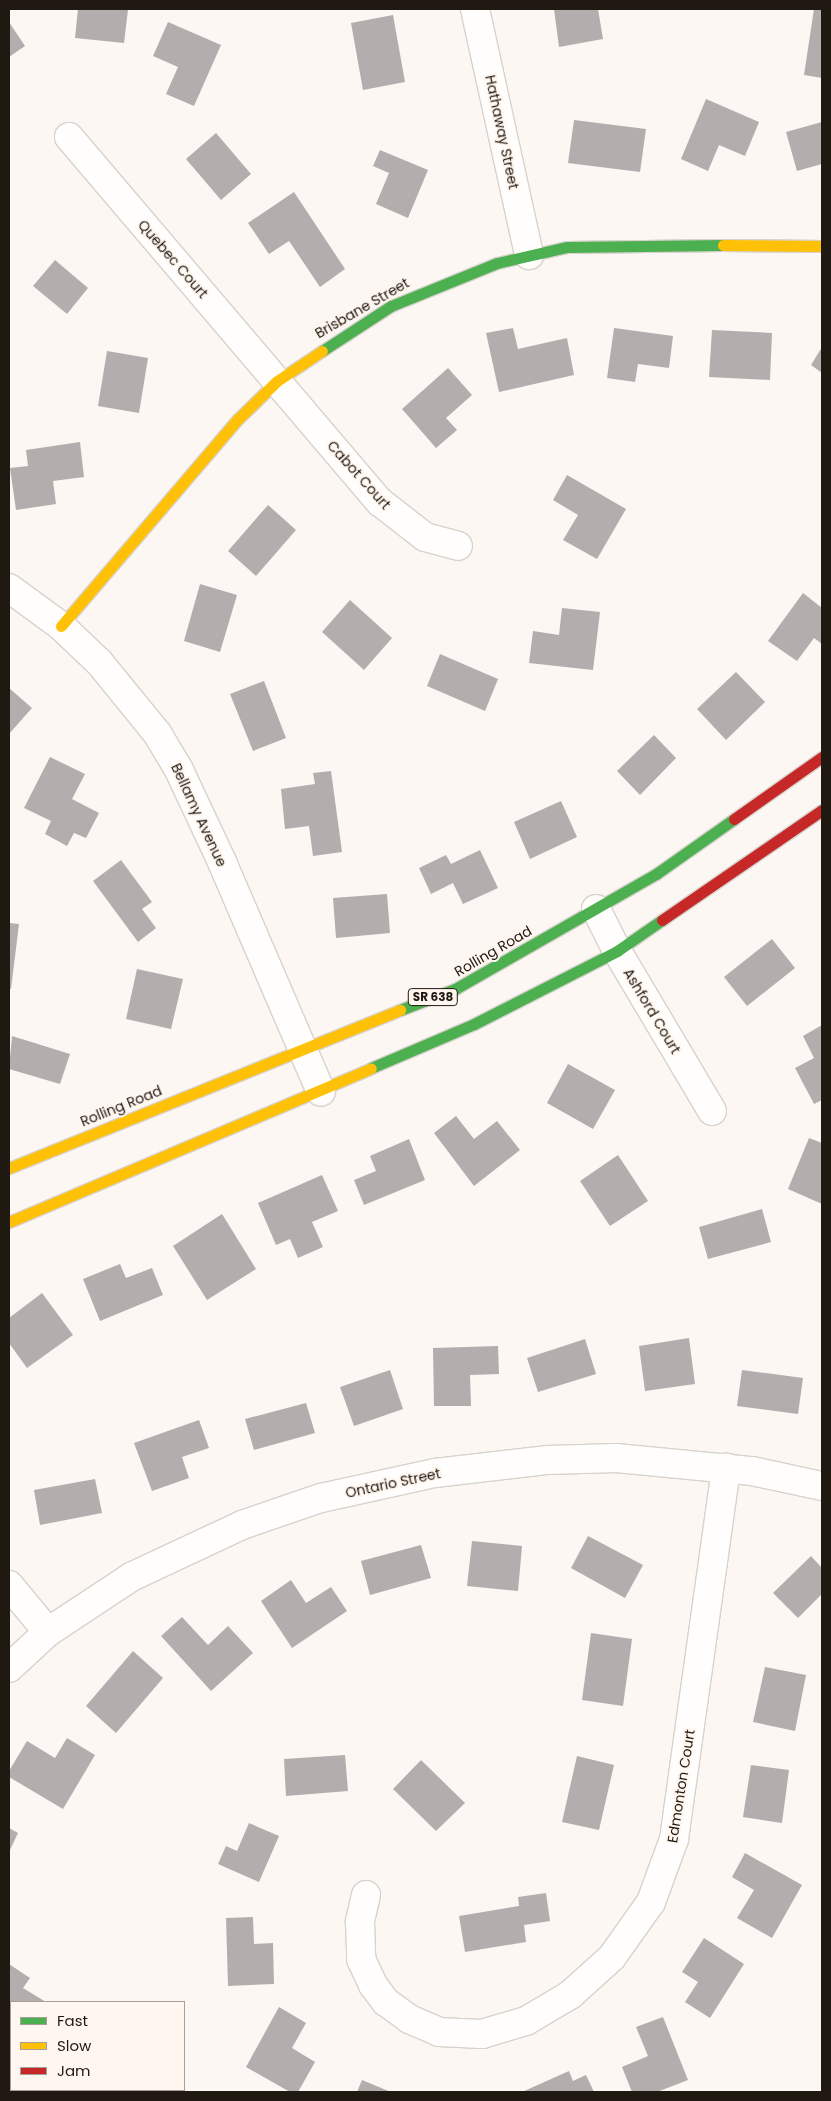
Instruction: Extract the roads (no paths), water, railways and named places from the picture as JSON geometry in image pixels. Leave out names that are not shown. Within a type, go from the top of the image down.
[{"type":"main road","name":"Brisbane Street","points":[[61,626],[238,419],[277,381],[391,306],[425,290],[529,255],[619,244],[822,246]]},
{"type":"main road","name":"Rolling Road","points":[[9,1168],[304,1047],[455,989],[656,874],[822,757]]},
{"type":"main road","points":[[9,1222],[321,1092],[474,1024],[617,952],[822,810]]},
{"type":"street","name":"Hathaway Street","points":[[475,9],[529,255]]},
{"type":"street","name":"Quebec Court","points":[[69,137],[277,381]]},
{"type":"street","name":"Cabot Court","points":[[277,381],[380,502],[425,537],[458,546]]},
{"type":"street","name":"Bellamy Avenue","points":[[9,588],[61,626],[131,698],[179,770],[304,1047],[321,1092]]},
{"type":"street","name":"Ashford Court","points":[[596,909],[617,952],[712,1111]]},
{"type":"street","name":"Ontario Street","points":[[9,1668],[48,1632],[172,1555],[242,1524],[321,1498],[435,1474],[548,1460],[616,1458],[726,1468],[822,1486]]},
{"type":"street","name":"Edmonton Court","points":[[366,1894],[360,1922],[362,1959],[373,1986],[386,2002],[409,2019],[439,2032],[482,2034],[526,2021],[570,1996],[612,1957],[651,1902],[674,1840],[726,1468]]},
{"type":"street","points":[[9,1585],[48,1632]]}]
